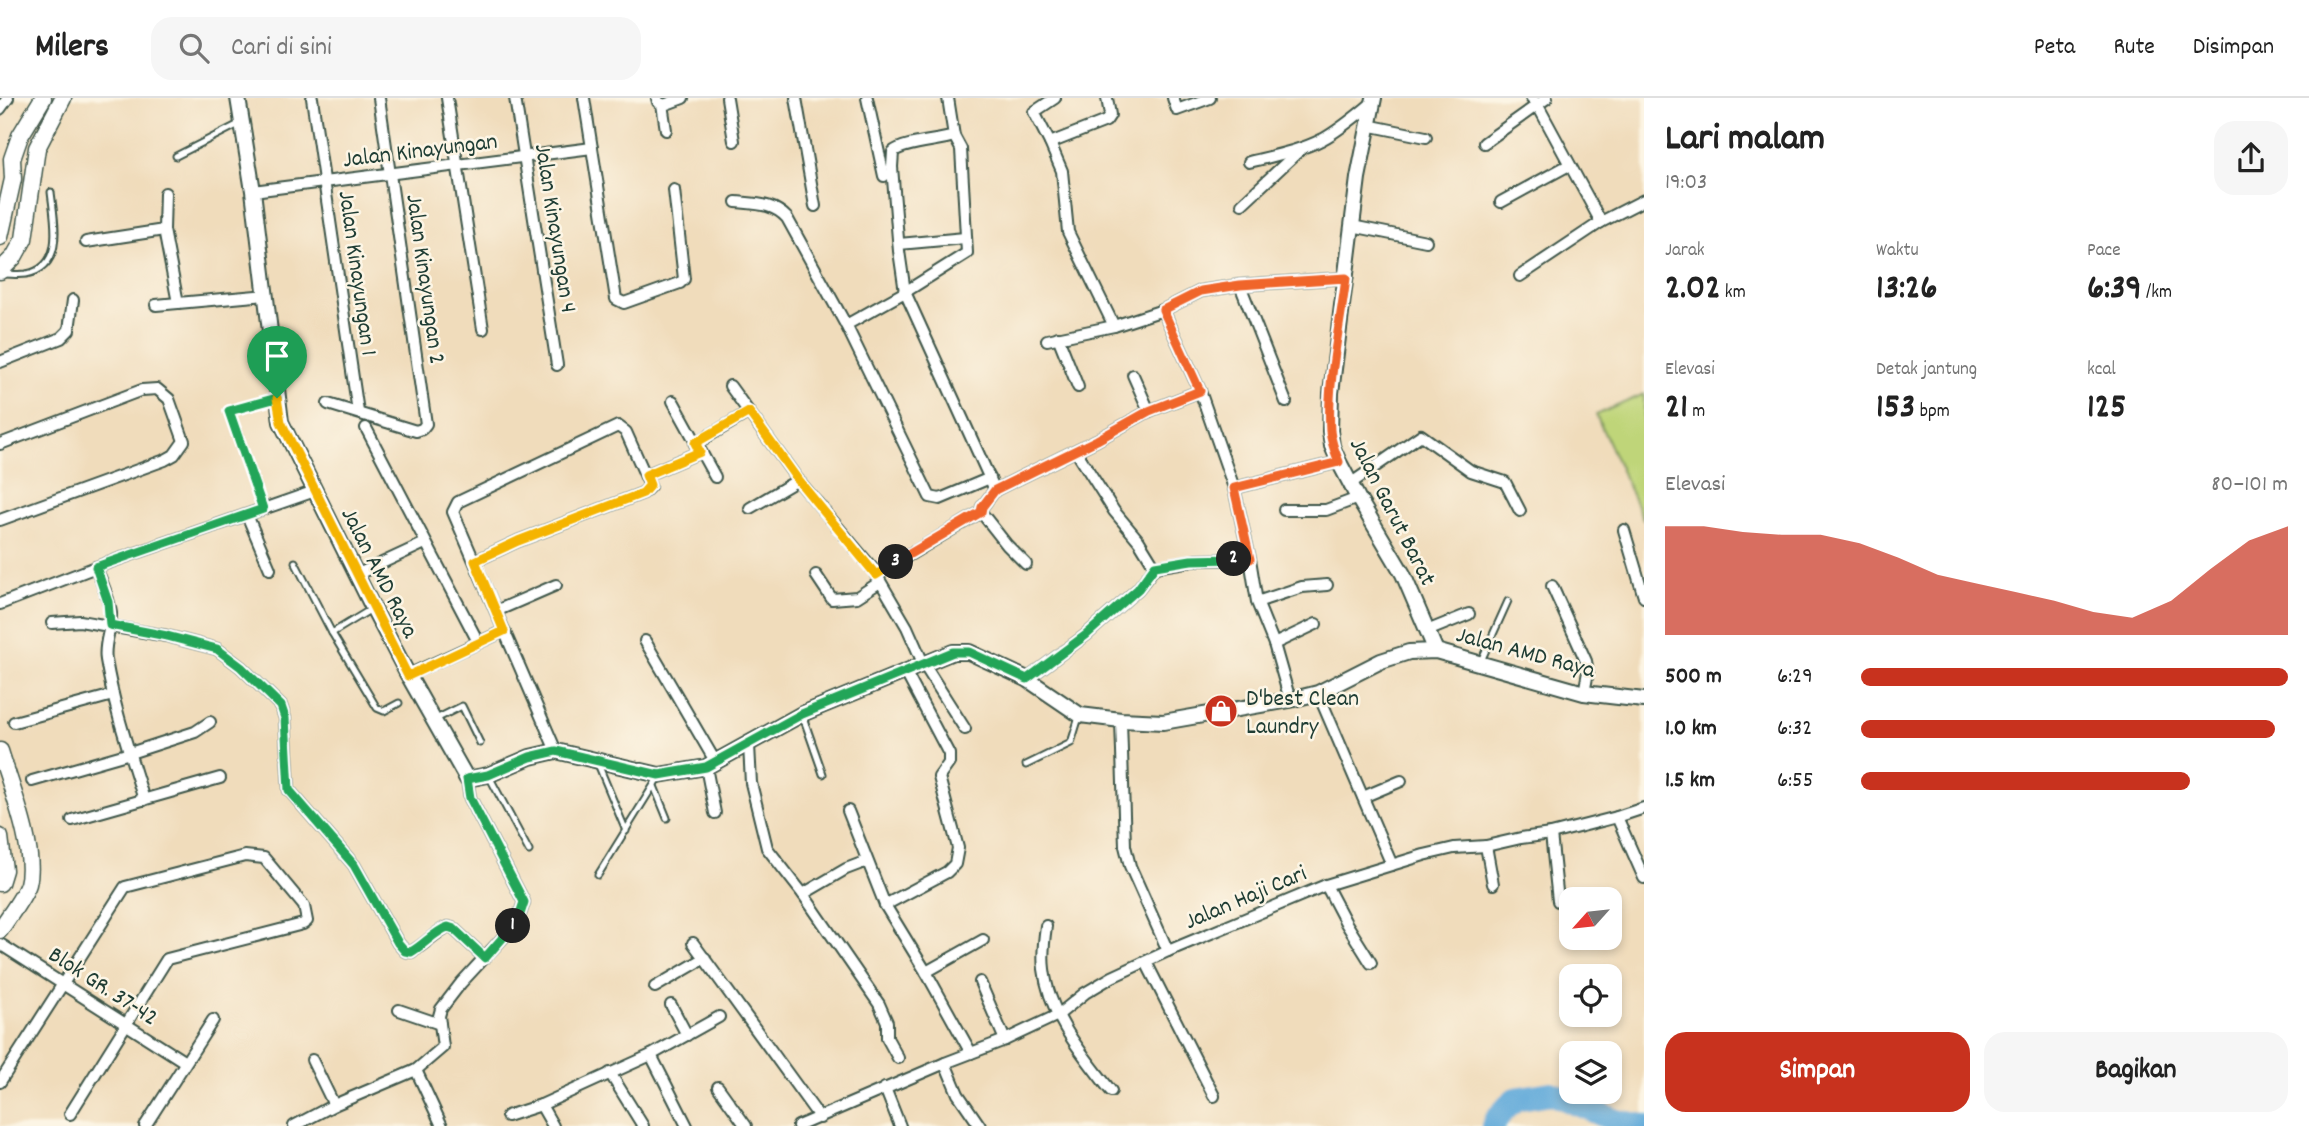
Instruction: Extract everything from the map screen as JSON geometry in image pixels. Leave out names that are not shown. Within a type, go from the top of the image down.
[{"type":"main road","points":[[0,237],[13,179],[12,159],[20,136],[43,98]]},
{"type":"main road","points":[[0,273],[14,257],[24,239],[37,148],[63,98]]},
{"type":"main road","points":[[0,751],[25,834],[30,861],[28,885],[0,930]]},
{"type":"main road","points":[[0,837],[4,870],[0,883]]},
{"type":"street","points":[[0,110],[8,98]]},
{"type":"street","name":"Jalan AMD Raya","points":[[238,98],[253,191],[281,422],[408,676],[467,779],[488,775],[530,757],[556,751],[597,761],[656,781],[711,764],[802,714],[953,652],[969,652],[1027,679],[1080,715],[1121,720],[1163,722],[1290,700],[1318,693],[1381,660],[1409,652],[1436,651],[1584,693],[1644,700]]},
{"type":"street","name":"Jalan Kinayungan 1","points":[[312,98],[358,412]]},
{"type":"street","name":"Jalan Kinayungan 2","points":[[358,412],[416,431],[426,424],[379,98]]},
{"type":"street","points":[[447,98],[483,329]]},
{"type":"street","name":"Jalan Kinayungan 4","points":[[515,98],[557,365]]},
{"type":"street","points":[[584,98],[616,299],[624,303],[680,283],[684,279],[674,190]]},
{"type":"street","points":[[666,130],[660,101],[683,98]]},
{"type":"street","points":[[727,98],[734,141]]},
{"type":"street","points":[[796,98],[815,206]]},
{"type":"street","points":[[867,98],[884,176]]},
{"type":"street","points":[[846,325],[967,253],[961,149],[954,136],[948,98]]},
{"type":"street","points":[[1055,98],[1034,112],[1062,172],[1068,232],[1114,326]]},
{"type":"street","points":[[1050,143],[1107,121],[1110,115],[1107,98]]},
{"type":"street","points":[[1172,98],[1177,110],[1210,98]]},
{"type":"street","points":[[1249,162],[1322,139],[1348,122],[1373,100]]},
{"type":"street","name":"Jalan Garut Barat","points":[[1373,100],[1352,226],[1331,393],[1330,431],[1332,446],[1339,462],[1357,498],[1403,573],[1436,651]]},
{"type":"street","points":[[1484,143],[1538,100],[1569,165],[1601,222]]},
{"type":"street","points":[[1367,125],[1426,137]]},
{"type":"street","points":[[954,136],[905,145],[893,152],[899,244],[905,292],[995,490]]},
{"type":"street","points":[[1242,204],[1303,147]]},
{"type":"street","name":"Jalan Kinayungan","points":[[253,191],[592,149]]},
{"type":"street","points":[[1502,202],[1569,165]]},
{"type":"street","points":[[165,193],[164,230],[178,303]]},
{"type":"street","points":[[1520,276],[1601,222],[1644,200]]},
{"type":"street","points":[[736,202],[765,205],[781,211],[787,218],[846,325],[930,497],[940,499],[990,478]]},
{"type":"street","points":[[1352,226],[1426,241]]},
{"type":"street","points":[[86,242],[164,230]]},
{"type":"street","points":[[899,244],[965,239]]},
{"type":"street","points":[[1079,387],[1052,338],[1114,326],[1163,310],[1201,291],[1240,285],[1346,278]]},
{"type":"street","points":[[1240,285],[1286,402]]},
{"type":"street","points":[[156,305],[266,295]]},
{"type":"street","points":[[0,362],[61,338],[69,330],[73,300]]},
{"type":"street","points":[[1163,310],[1200,391],[1234,488],[1257,602],[1274,643],[1290,700]]},
{"type":"street","points":[[1133,375],[1149,411]]},
{"type":"street","points":[[730,386],[798,480],[878,578],[907,627],[923,663],[965,729]]},
{"type":"street","points":[[0,444],[142,390],[157,389],[169,399],[184,441],[174,455],[165,460],[0,520]]},
{"type":"street","points":[[816,575],[832,599],[857,597],[878,578],[981,512],[995,490],[1076,451],[1149,411],[1200,391]]},
{"type":"street","points":[[673,401],[715,477]]},
{"type":"street","points":[[328,404],[358,412]]},
{"type":"street","points":[[646,475],[698,448],[749,412]]},
{"type":"street","points":[[475,561],[518,541],[643,493],[650,485],[626,432],[618,426],[458,502],[453,512],[556,751]]},
{"type":"street","points":[[366,428],[475,636]]},
{"type":"street","points":[[1350,484],[1421,435],[1471,471],[1505,482],[1521,511]]},
{"type":"street","points":[[1076,451],[1114,511],[1139,541],[1155,566]]},
{"type":"street","points":[[1234,488],[1339,462]]},
{"type":"street","points":[[750,508],[798,480]]},
{"type":"street","points":[[0,604],[96,567],[315,491]]},
{"type":"street","points":[[1284,510],[1326,509],[1357,498]]},
{"type":"street","points":[[981,512],[1026,564]]},
{"type":"street","points":[[247,515],[270,569]]},
{"type":"street","points":[[1624,530],[1644,597]]},
{"type":"street","points":[[356,575],[425,543]]},
{"type":"street","points":[[1027,679],[1086,635],[1138,589],[1155,566],[1191,560],[1250,559]]},
{"type":"street","points":[[96,567],[108,602],[110,625],[105,643],[105,658],[144,800]]},
{"type":"street","points":[[496,611],[556,585]]},
{"type":"street","points":[[1257,602],[1302,587],[1326,585]]},
{"type":"street","points":[[1552,586],[1586,661],[1588,672],[1584,693]]},
{"type":"street","points":[[1427,631],[1469,614]]},
{"type":"street","points":[[52,623],[80,621],[167,636],[217,649],[241,667],[281,706],[285,718],[289,790],[354,865],[398,943],[405,951],[411,952],[448,927],[454,929],[485,958]]},
{"type":"street","points":[[1274,643],[1316,624]]},
{"type":"street","points":[[408,676],[504,631]]},
{"type":"street","points":[[645,641],[711,764],[715,813]]},
{"type":"street","points":[[885,905],[947,872],[955,864],[958,848],[939,777],[949,762],[949,754],[905,671]]},
{"type":"street","points":[[1318,693],[1392,865]]},
{"type":"street","points":[[14,722],[113,695]]},
{"type":"street","points":[[1121,720],[1125,846],[1130,866],[1168,951]]},
{"type":"street","points":[[32,781],[195,732],[210,722]]},
{"type":"street","points":[[749,744],[751,783],[767,848],[803,894],[884,1013],[887,1038],[898,1058]]},
{"type":"street","points":[[72,820],[220,778]]},
{"type":"street","points":[[295,1126],[334,1105],[416,1070],[443,1047],[439,1016],[441,1009],[518,920],[524,902],[470,798],[467,779]]},
{"type":"street","points":[[1363,797],[1401,781]]},
{"type":"street","name":"Jalan Haji Cari","points":[[798,1126],[1005,1040],[1058,1015],[1085,992],[1146,961],[1326,885],[1424,855],[1551,834],[1644,808]]},
{"type":"street","points":[[848,811],[885,905],[971,1053]]},
{"type":"street","points":[[1617,817],[1644,878]]},
{"type":"street","points":[[1551,834],[1558,901]]},
{"type":"street","points":[[1486,846],[1493,884]]},
{"type":"street","points":[[0,1082],[125,887],[245,856],[264,859],[304,906],[307,921],[303,925],[167,959],[70,1114]]},
{"type":"street","points":[[803,894],[846,869],[867,861]]},
{"type":"street","points":[[1326,885],[1371,964]]},
{"type":"street","points":[[1046,926],[1044,970],[1058,1015],[1073,1042],[1111,1091]]},
{"type":"street","points":[[926,972],[983,940]]},
{"type":"street","points":[[693,943],[820,1118]]},
{"type":"street","name":"Blok GR. 37-42","points":[[0,944],[185,1062]]},
{"type":"street","points":[[655,987],[705,958]]},
{"type":"street","points":[[1146,961],[1214,1096]]},
{"type":"street","points":[[980,982],[1005,1040]]},
{"type":"street","points":[[671,1005],[687,1035]]},
{"type":"street","points":[[399,1010],[440,1024]]},
{"type":"street","points":[[507,1116],[541,1105],[651,1055],[719,1017]]},
{"type":"street","points":[[145,1126],[214,1020]]},
{"type":"street","points":[[651,1055],[687,1126]]},
{"type":"street","points":[[312,1060],[334,1105]]},
{"type":"street","points":[[945,1063],[958,1094],[980,1126]]},
{"type":"street","points":[[416,1070],[442,1126]]},
{"type":"street","points":[[610,1073],[643,1126]]},
{"type":"street","points":[[718,1087],[746,1126]]},
{"type":"street","points":[[886,1088],[900,1126]]},
{"type":"street","points":[[541,1105],[554,1126]]},
{"type":"lane","points":[[176,156],[242,122]]},
{"type":"lane","points":[[0,273],[28,274],[44,267],[53,253],[56,235],[51,192]]},
{"type":"lane","points":[[263,509],[229,411],[277,398]]},
{"type":"lane","points":[[295,562],[332,633],[377,708],[384,711],[399,703]]},
{"type":"lane","points":[[1480,664],[1508,601]]},
{"type":"lane","points":[[332,633],[373,608]]},
{"type":"lane","points":[[433,721],[462,706],[480,743]]},
{"type":"lane","points":[[802,714],[823,774]]},
{"type":"lane","points":[[1026,765],[1071,743],[1080,715]]},
{"type":"lane","points":[[597,761],[626,831]]},
{"type":"lane","points":[[488,775],[529,850]]},
{"type":"lane","points":[[656,781],[667,818]]},
{"type":"lane","points":[[598,874],[656,781]]},
{"type":"green space","points":[[1644,394],[1644,519],[1643,519],[1596,415]]},
{"type":"waterway","points":[[1493,1126],[1515,1099],[1551,1093],[1617,1121],[1644,1126]]},
{"type":"place","name":"D'best Clean Laundry","points":[[1221,711]]},
{"type":"route","points":[[1346,278],[1331,393],[1330,431],[1332,446],[1339,462],[1234,488],[1250,559],[1191,560],[1155,566],[1138,589],[1086,635],[1027,679],[969,652],[953,652],[802,714],[706,767],[659,775],[556,751],[530,757],[488,775],[467,779],[470,798],[524,902],[518,920],[485,958],[454,929],[448,927],[411,952],[405,951],[398,943],[354,865],[291,794],[286,761],[285,718],[281,706],[241,667],[217,649],[110,625],[111,613],[96,567],[263,509],[229,411],[277,398],[281,422],[408,676],[504,631],[475,561],[518,541],[643,493],[650,485],[646,475],[700,452],[695,443],[749,412],[798,480],[876,575],[981,512],[995,490],[1149,411],[1200,391],[1163,310],[1201,291],[1240,285],[1346,278]]}]
